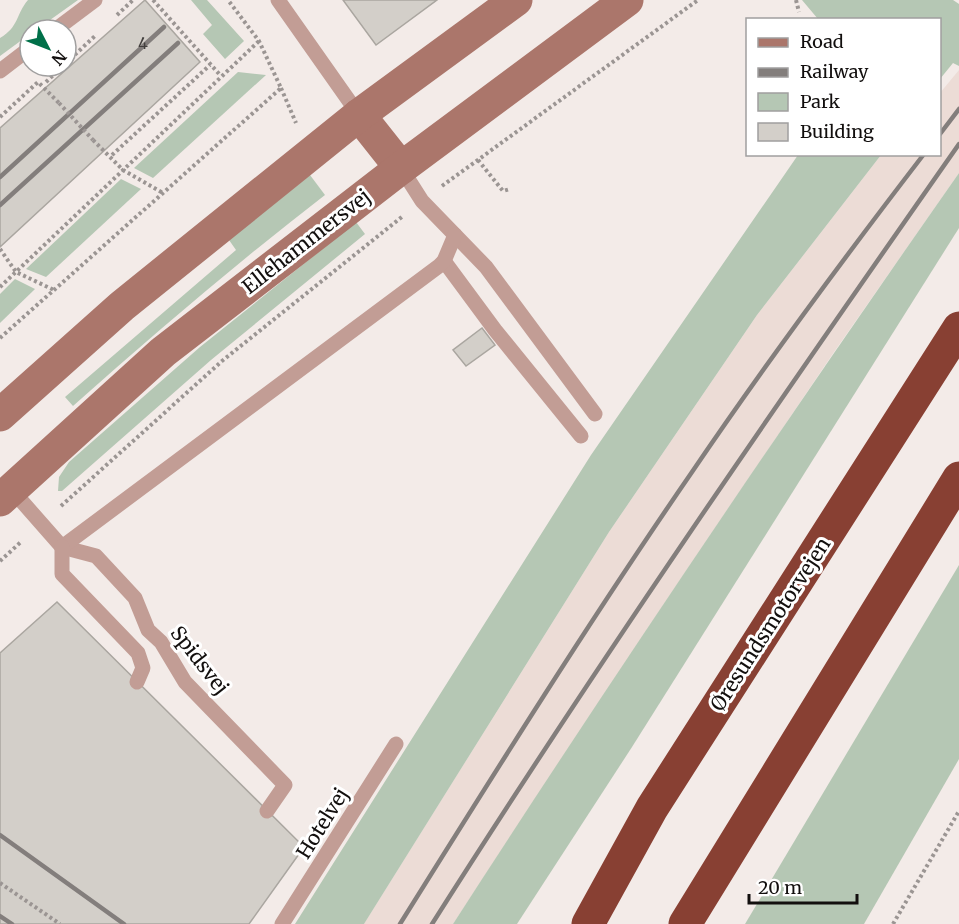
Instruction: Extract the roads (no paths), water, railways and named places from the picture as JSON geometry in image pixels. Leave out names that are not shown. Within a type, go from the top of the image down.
[{"type":"highway","name":"Øresundsmotorvejen","points":[[588,924],[652,808],[959,328]]},
{"type":"highway","points":[[685,924],[959,478]]},
{"type":"highway","points":[[571,924],[652,808]]},
{"type":"street","points":[[0,415],[122,306],[359,115],[516,0]]},
{"type":"street","name":"Ellehammersvej","points":[[4,489],[163,352],[401,168],[627,0]]},
{"type":"street","points":[[359,115],[401,168]]},
{"type":"lane","points":[[71,18],[95,0]]},
{"type":"lane","points":[[278,0],[359,115]]},
{"type":"lane","points":[[0,70],[18,57]]},
{"type":"lane","points":[[401,168],[422,201],[486,267],[595,414]]},
{"type":"lane","points":[[62,547],[444,261],[455,235]]},
{"type":"lane","points":[[444,261],[502,340],[581,436]]},
{"type":"lane","points":[[4,489],[62,547],[62,574],[138,653],[143,668],[136,681]]},
{"type":"lane","name":"Spidsvej","points":[[62,547],[96,556],[135,598],[148,630],[161,642],[185,682],[285,785],[267,811]]},
{"type":"lane","name":"Hotelvej","points":[[282,924],[396,744]]},
{"type":"railway","points":[[0,177],[164,27]]},
{"type":"railway","points":[[0,205],[178,43]]},
{"type":"railway","points":[[941,133],[959,109]]},
{"type":"railway","points":[[432,924],[625,629],[757,434],[959,144]]},
{"type":"railway","points":[[400,924],[543,696],[654,528],[777,351],[922,156]]},
{"type":"railway","points":[[0,835],[124,924]]},
{"type":"railway","points":[[0,916],[12,924]]}]
